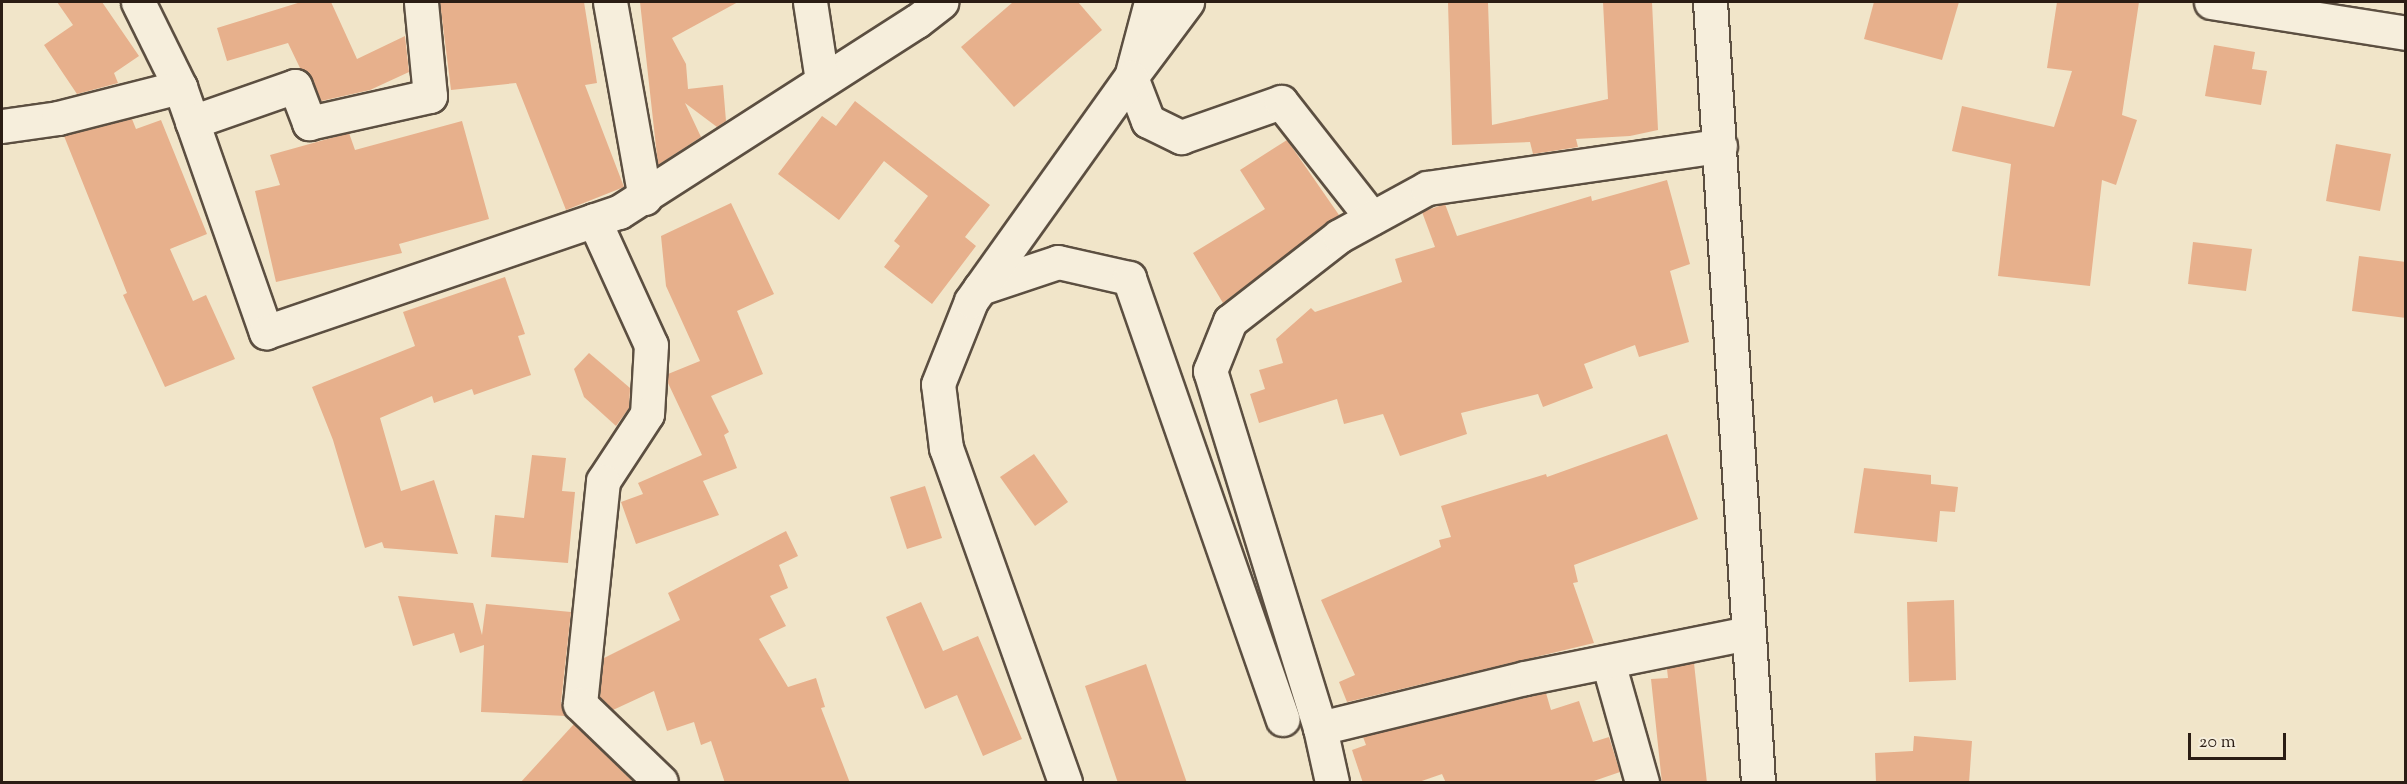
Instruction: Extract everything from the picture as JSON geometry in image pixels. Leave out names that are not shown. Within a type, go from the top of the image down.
[{"type":"street","points":[[138,2],[180,87],[266,332],[594,220],[645,198],[822,80],[917,21],[941,2]]},
{"type":"street","points":[[192,122],[295,86],[309,123],[430,96],[421,2]]},
{"type":"street","points":[[610,2],[645,198]]},
{"type":"street","points":[[810,2],[822,80]]},
{"type":"street","points":[[1151,2],[1131,77],[1148,121],[1181,137],[1281,102],[1372,218]]},
{"type":"street","points":[[1065,783],[946,448],[938,384],[980,288],[1187,2]]},
{"type":"street","points":[[1710,2],[1758,783]]},
{"type":"street","points":[[2211,2],[2406,33]]},
{"type":"street","points":[[2,126],[58,118],[180,87]]},
{"type":"street","points":[[1332,783],[1320,728],[1210,371],[1230,321],[1339,236],[1427,188],[1720,146]]},
{"type":"street","points":[[594,220],[651,345],[647,414],[603,481],[580,704],[661,783]]},
{"type":"street","points":[[980,288],[1058,262],[1129,278],[1283,719]]},
{"type":"street","points":[[1320,728],[1525,678],[1749,633]]},
{"type":"street","points":[[1608,662],[1641,783]]},
{"type":"building","points":[[57,2],[102,2],[139,56],[114,73],[118,83],[77,94],[44,45],[73,25]]},
{"type":"building","points":[[301,2],[331,2],[357,59],[405,36],[409,72],[370,90],[321,101],[312,79],[300,68],[288,43],[227,61],[217,28]]},
{"type":"building","points":[[440,2],[584,2],[597,83],[585,85],[624,187],[566,210],[516,83],[451,90]]},
{"type":"building","points":[[640,2],[738,2],[672,38],[686,64],[688,89],[723,85],[726,121],[717,127],[685,103],[701,137],[658,165]]},
{"type":"building","points":[[1013,2],[1078,2],[1102,30],[1014,107],[961,47]]},
{"type":"building","points":[[1448,2],[1488,2],[1492,125],[1608,99],[1603,2],[1652,2],[1658,130],[1630,136],[1576,139],[1578,147],[1533,154],[1530,142],[1452,145]]},
{"type":"building","points":[[1874,2],[1959,2],[1942,60],[1864,39]]},
{"type":"building","points":[[2057,2],[2139,2],[2122,115],[2137,120],[2116,185],[2102,180],[2090,286],[1998,276],[2011,164],[1952,151],[1962,106],[2054,127],[2072,71],[2047,68]]},
{"type":"building","points":[[2214,45],[2255,52],[2252,69],[2267,71],[2261,105],[2205,96]]},
{"type":"building","points":[[855,101],[990,205],[965,237],[976,246],[932,304],[884,267],[900,246],[894,241],[928,196],[884,161],[839,220],[778,174],[822,116],[836,126]]},
{"type":"building","points":[[132,119],[136,129],[161,120],[207,234],[170,249],[193,301],[206,295],[235,359],[165,387],[123,295],[127,293],[64,136]]},
{"type":"building","points":[[462,121],[489,219],[399,244],[402,253],[276,282],[255,191],[280,185],[270,155],[349,133],[355,150]]},
{"type":"building","points":[[1287,140],[1339,215],[1223,303],[1193,253],[1265,209],[1240,170]]},
{"type":"building","points":[[2336,144],[2391,154],[2380,211],[2326,201]]},
{"type":"building","points":[[1667,180],[1690,264],[1670,271],[1689,342],[1639,357],[1635,345],[1584,364],[1593,388],[1543,407],[1538,394],[1461,413],[1467,434],[1400,456],[1383,414],[1344,424],[1337,399],[1259,423],[1250,394],[1265,389],[1259,370],[1283,363],[1276,339],[1311,308],[1315,312],[1402,282],[1395,259],[1435,247],[1422,212],[1445,204],[1457,236],[1591,196],[1592,201]]},
{"type":"building","points":[[731,203],[774,294],[737,311],[763,374],[711,396],[729,432],[724,435],[737,468],[703,481],[719,515],[636,544],[621,502],[643,494],[638,483],[702,455],[668,383],[668,374],[700,361],[666,286],[661,236]]},
{"type":"building","points":[[2193,242],[2252,249],[2246,291],[2188,284]]},
{"type":"building","points":[[2359,256],[2406,262],[2406,318],[2352,311]]},
{"type":"building","points":[[505,277],[525,334],[518,336],[531,375],[474,395],[472,389],[434,403],[432,396],[380,418],[401,491],[434,480],[458,554],[384,548],[382,542],[365,548],[333,440],[312,387],[415,346],[403,312]]},
{"type":"building","points":[[589,353],[630,388],[629,408],[616,426],[584,397],[574,369]]},
{"type":"building","points":[[1667,434],[1698,519],[1574,565],[1578,582],[1573,583],[1594,643],[1347,702],[1339,682],[1355,675],[1321,600],[1441,547],[1439,540],[1451,537],[1441,506],[1546,474],[1547,477]]},
{"type":"building","points":[[1034,454],[1068,502],[1035,526],[1000,477]]},
{"type":"building","points":[[532,455],[566,458],[562,491],[575,492],[568,563],[491,557],[495,515],[524,518]]},
{"type":"building","points":[[1864,468],[1931,475],[1931,484],[1958,487],[1955,512],[1940,511],[1937,542],[1854,533]]},
{"type":"building","points":[[925,486],[942,538],[907,549],[890,497]]},
{"type":"building","points":[[786,531],[798,556],[779,565],[788,588],[770,596],[786,626],[759,639],[788,687],[816,678],[825,707],[821,708],[850,783],[725,783],[711,741],[701,745],[694,722],[667,731],[654,691],[613,710],[600,697],[604,658],[680,620],[668,593]]},
{"type":"building","points":[[398,596],[473,603],[482,635],[486,604],[571,612],[561,702],[566,716],[481,712],[484,645],[460,653],[454,633],[413,646]]},
{"type":"building","points":[[1954,600],[1956,680],[1909,682],[1907,602]]},
{"type":"building","points":[[921,602],[943,651],[978,636],[1022,739],[983,756],[957,695],[925,709],[886,617]]},
{"type":"building","points":[[1694,663],[1707,783],[1662,783],[1651,679],[1668,678],[1667,669]]},
{"type":"building","points":[[1146,664],[1187,783],[1118,783],[1085,686]]},
{"type":"building","points":[[1546,693],[1551,710],[1579,701],[1593,742],[1609,737],[1620,772],[1588,783],[1446,783],[1442,774],[1416,783],[1363,783],[1352,750],[1366,745],[1363,737]]},
{"type":"building","points":[[574,724],[634,783],[520,783]]},
{"type":"building","points":[[1914,736],[1972,741],[1969,783],[1876,783],[1875,753],[1913,751]]}]
